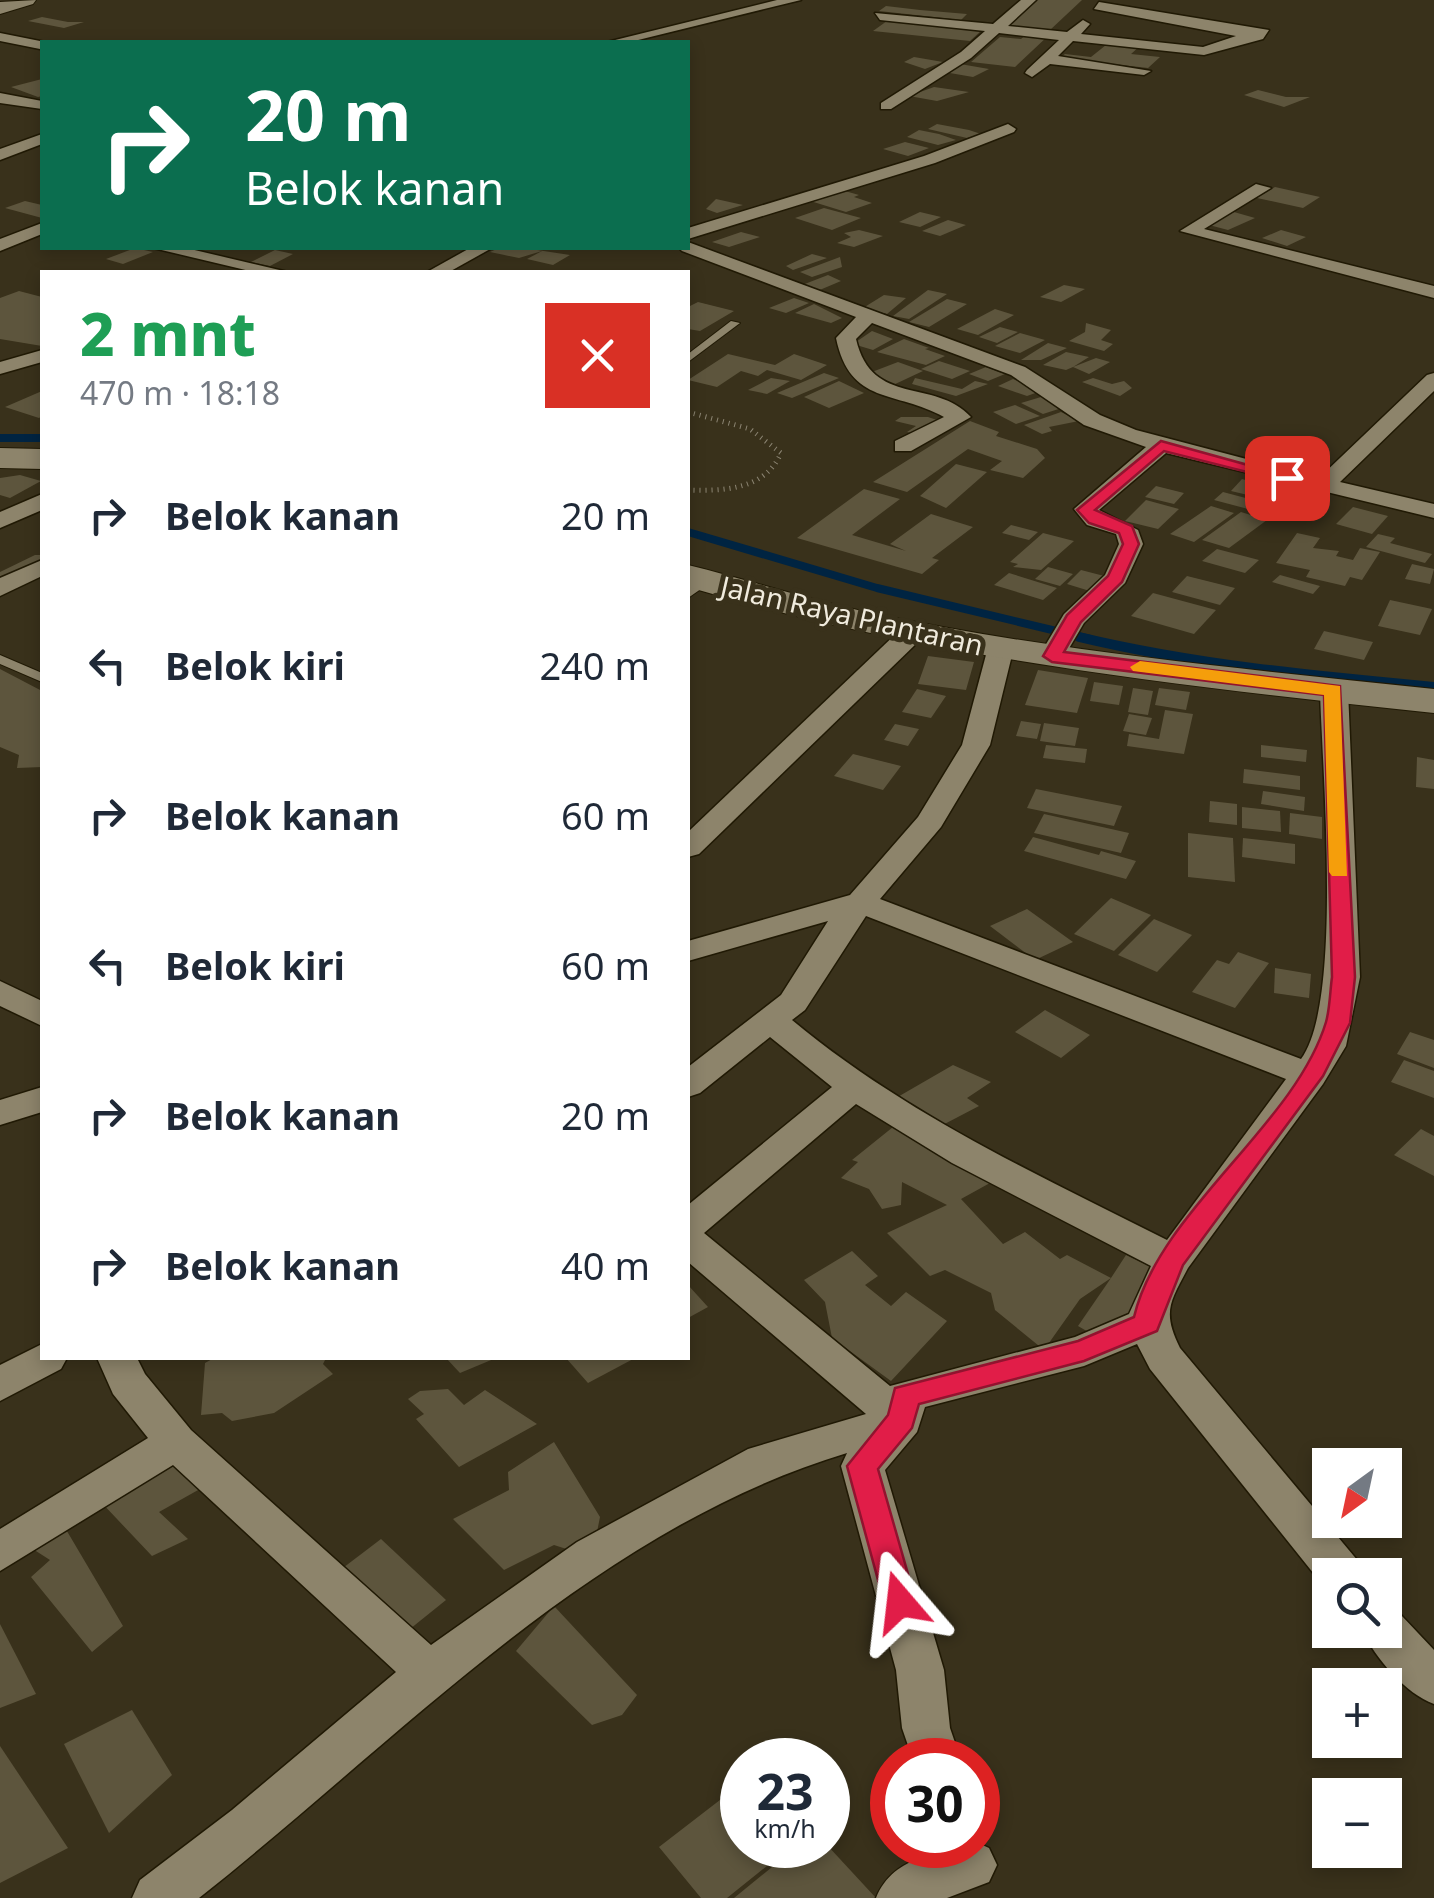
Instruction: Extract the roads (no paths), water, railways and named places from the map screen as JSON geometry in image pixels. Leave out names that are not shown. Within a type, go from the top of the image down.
[{"type":"main road","points":[[0,8],[26,0]]},
{"type":"main road","points":[[0,458],[40,459]]},
{"type":"main road","name":"Jalan Raya Plantaran","points":[[693,584],[910,635],[1000,651],[1062,637],[1334,690],[1434,701]]},
{"type":"street","points":[[623,40],[794,0]]},
{"type":"street","points":[[886,106],[977,46],[1029,0]]},
{"type":"street","points":[[1032,73],[1102,3],[1130,11],[1258,36],[1262,30],[1130,11]]},
{"type":"street","points":[[880,16],[1204,51],[1246,37]]},
{"type":"street","points":[[0,37],[40,45]]},
{"type":"street","points":[[960,44],[977,46]]},
{"type":"street","points":[[1048,59],[1144,70]]},
{"type":"street","points":[[0,98],[40,105]]},
{"type":"street","points":[[690,233],[734,215],[861,180],[1008,129]]},
{"type":"street","points":[[0,155],[40,140]]},
{"type":"street","points":[[22,146],[40,150]]},
{"type":"street","points":[[1262,188],[1189,231],[1434,292]]},
{"type":"street","points":[[0,246],[40,229]]},
{"type":"street","points":[[690,248],[867,318],[1018,371],[1092,420],[1161,446],[1434,511]]},
{"type":"street","points":[[168,250],[220,267],[255,270]]},
{"type":"street","points":[[440,270],[480,250]]},
{"type":"street","points":[[867,318],[846,338],[848,359],[858,373],[897,396],[960,416],[904,446]]},
{"type":"street","points":[[0,368],[40,357]]},
{"type":"street","points":[[1323,486],[1434,379]]},
{"type":"street","points":[[1062,637],[1116,578],[1131,544],[1126,530],[1095,520],[1086,510],[1161,446]]},
{"type":"street","points":[[0,520],[40,503]]},
{"type":"street","points":[[0,588],[40,568]]},
{"type":"street","points":[[690,846],[910,635]]},
{"type":"street","points":[[690,1084],[773,1022],[809,982],[832,938],[860,902],[930,821],[971,756],[1000,651]]},
{"type":"street","points":[[1328,1558],[1164,1358],[1147,1323],[1152,1298],[1172,1260],[1311,1076],[1338,1023],[1344,977],[1334,690]]},
{"type":"street","points":[[690,950],[860,902],[1311,1076]]},
{"type":"street","points":[[0,992],[40,1014]]},
{"type":"street","points":[[773,1022],[854,1087],[921,1130],[1172,1260]]},
{"type":"street","points":[[690,1223],[854,1087]]},
{"type":"street","points":[[690,1243],[902,1420]]},
{"type":"street","points":[[929,1738],[920,1670],[862,1466],[902,1420],[906,1396],[1084,1350],[1147,1323]]},
{"type":"street","points":[[0,1386],[44,1360]]},
{"type":"street","points":[[119,1360],[128,1383],[176,1442],[430,1673]]},
{"type":"street","points":[[158,1898],[250,1827],[430,1673],[592,1555],[733,1477],[800,1448],[902,1420]]},
{"type":"street","points":[[0,1552],[176,1442]]},
{"type":"street","points":[[1402,1648],[1434,1683]]},
{"type":"street","points":[[902,1898],[932,1878],[970,1869]]},
{"type":"lane","points":[[690,357],[735,323]]},
{"type":"lane","points":[[0,659],[40,677]]},
{"type":"waterway","points":[[0,438],[40,438]]},
{"type":"waterway","points":[[690,533],[877,588],[1090,639]]},
{"type":"waterway","points":[[1079,637],[1211,662],[1434,687]]}]
